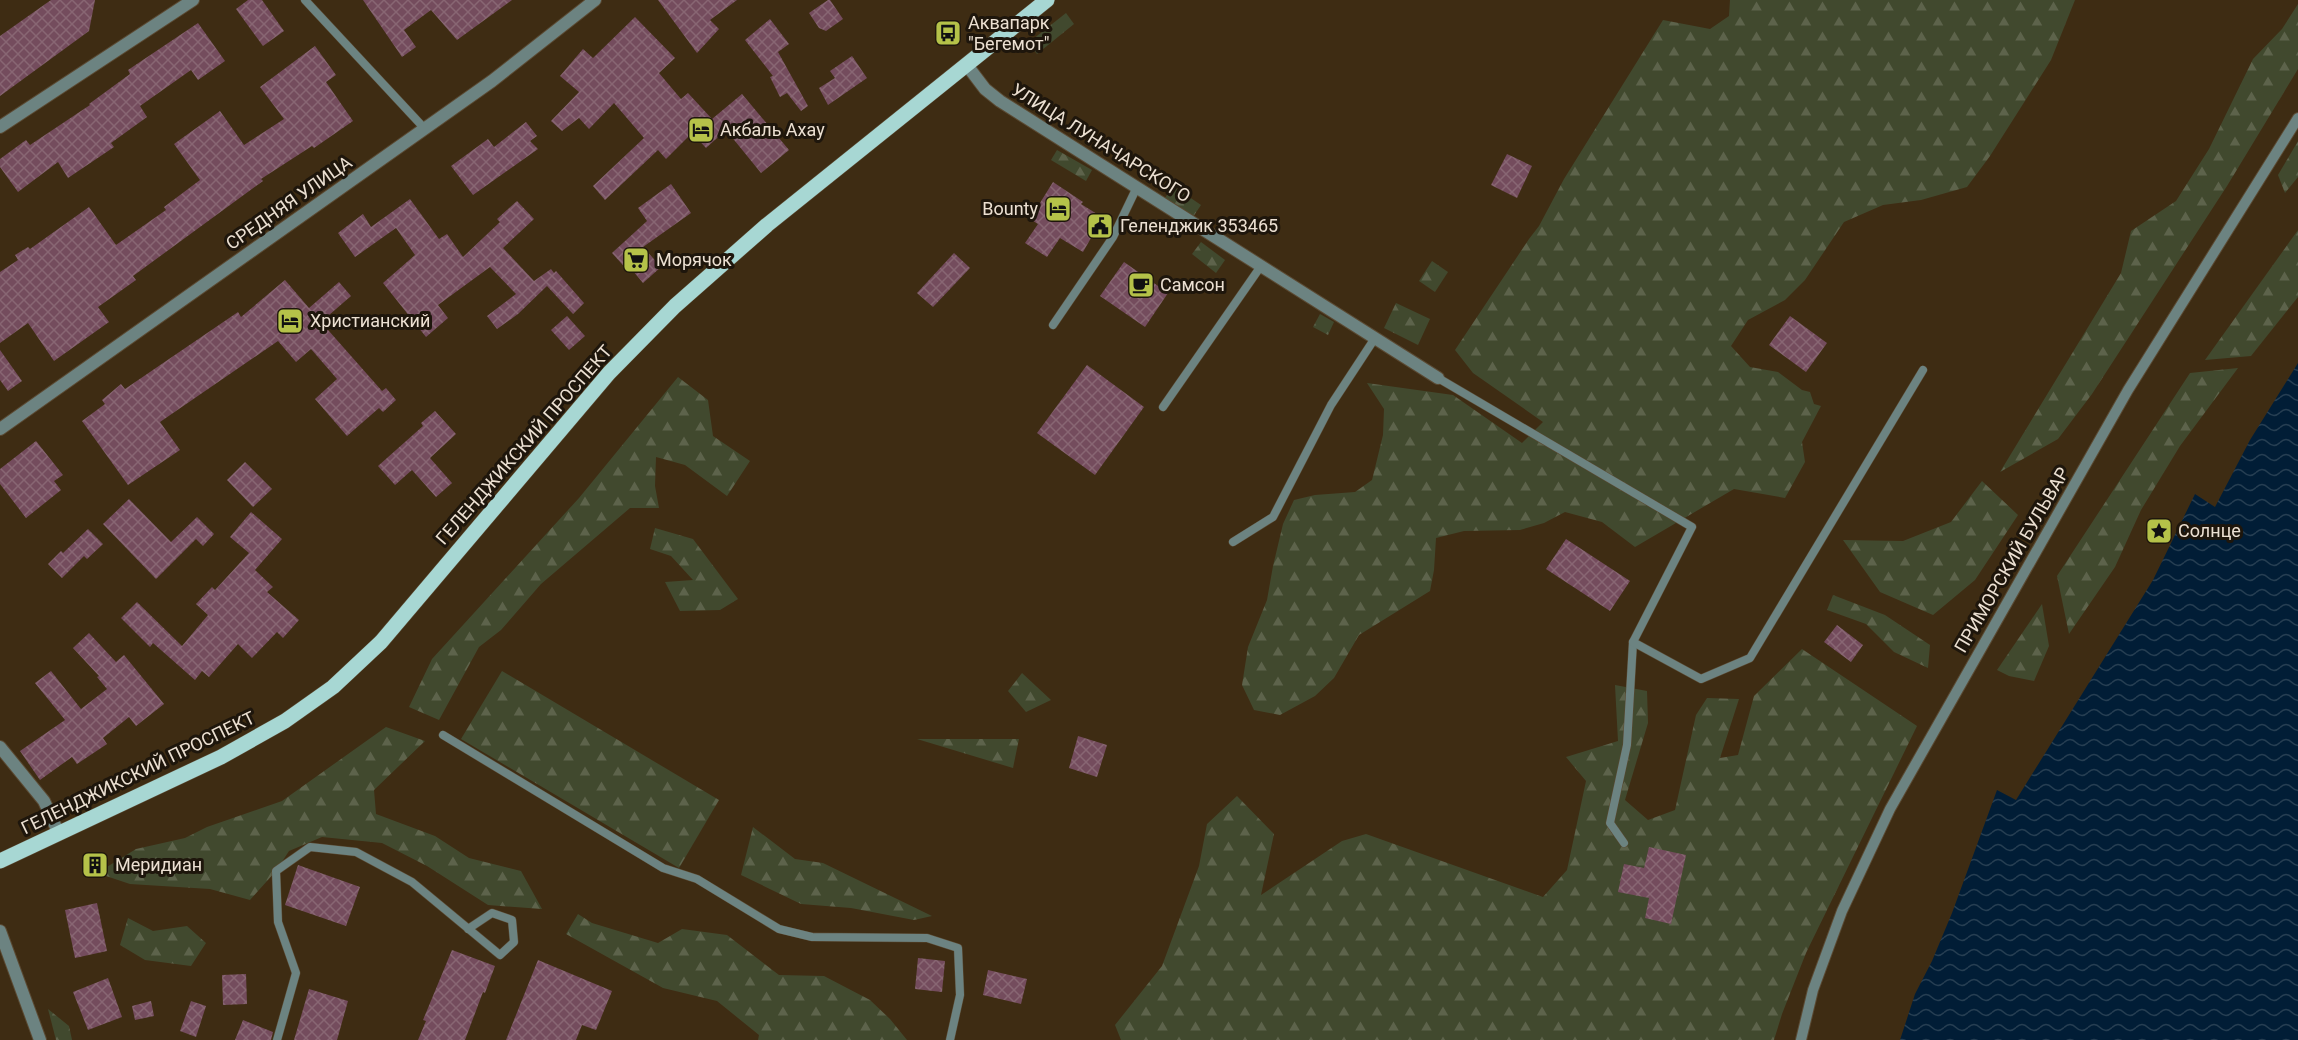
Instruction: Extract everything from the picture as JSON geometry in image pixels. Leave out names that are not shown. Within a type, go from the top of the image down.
[{"type":"main road","name":"ГЕЛЕНДЖИКСКИЙ ПРОСПЕКТ","points":[[0,861],[250,741],[309,705],[347,675],[403,618],[534,460],[609,373],[648,333],[710,274],[767,225],[1047,0]]},
{"type":"street","points":[[0,127],[193,0]]},
{"type":"street","name":"СРЕДНЯЯ УЛИЦА","points":[[0,429],[492,81],[595,0]]},
{"type":"street","name":"УЛИЦА ЛУНАЧАРСКОГО","points":[[966,64],[985,89],[1000,101],[1438,378]]},
{"type":"street","name":"ПРИМОРСКИЙ БУЛЬВАР","points":[[1801,1040],[1814,990],[1842,911],[1890,809],[2128,390],[2298,118]]},
{"type":"street","points":[[0,747],[44,801],[59,834]]},
{"type":"street","points":[[0,931],[40,1040]]},
{"type":"lane","points":[[305,0],[425,129]]},
{"type":"lane","points":[[1053,326],[1113,237],[1137,187]]},
{"type":"lane","points":[[1164,407],[1261,266]]},
{"type":"lane","points":[[1233,542],[1273,517],[1331,405],[1375,338]]},
{"type":"lane","points":[[1633,642],[1701,679],[1750,658],[1923,370]]},
{"type":"lane","points":[[1438,378],[1692,527],[1633,642],[1627,745],[1610,823],[1624,843]]},
{"type":"lane","points":[[443,735],[663,868],[697,879],[779,929],[812,937],[927,938],[958,948],[960,995],[950,1040]]},
{"type":"lane","points":[[277,1040],[296,973],[278,922],[276,871],[310,847],[356,852],[412,882],[468,930],[500,955],[514,942],[512,920],[492,914],[468,930]]},
{"type":"green space","points":[[1730,0],[2075,0],[2051,60],[1990,156],[1967,187],[1921,200],[1883,205],[1844,222],[1805,280],[1785,300],[1748,320],[1731,346],[1750,367],[1778,372],[1802,390],[1810,392],[1814,404],[1821,406],[1802,442],[1805,462],[1785,498],[1734,489],[1635,547],[1602,522],[1565,512],[1544,523],[1520,530],[1464,531],[1436,538],[1430,591],[1359,635],[1334,678],[1315,696],[1280,715],[1254,710],[1242,685],[1248,647],[1267,600],[1283,524],[1294,500],[1315,495],[1355,492],[1372,480],[1383,435],[1384,409],[1367,383],[1453,395],[1522,443],[1543,422],[1473,373],[1455,350],[1539,226],[1564,179],[1663,20],[1710,29],[1729,16]]},
{"type":"green space","points":[[2298,4],[2298,69],[2227,186],[2092,394],[2058,439],[2000,472],[2121,273],[2131,231],[2176,201],[2209,149],[2253,59],[2282,29]]},
{"type":"green space","points":[[1066,13],[1074,24],[1037,54],[1028,43]]},
{"type":"green space","points":[[2298,141],[2298,177],[2285,193],[2278,175]]},
{"type":"green space","points":[[1057,150],[1092,170],[1086,181],[1051,160]]},
{"type":"green space","points":[[1173,186],[1201,205],[1193,217],[1165,198]]},
{"type":"green space","points":[[2298,230],[2298,297],[2251,356],[2205,360]]},
{"type":"green space","points":[[1201,242],[1225,260],[1216,273],[1192,254]]},
{"type":"green space","points":[[1432,261],[1448,272],[1435,292],[1419,281]]},
{"type":"green space","points":[[1396,303],[1430,319],[1418,345],[1384,328]]},
{"type":"green space","points":[[1320,314],[1334,322],[1328,335],[1313,327]]},
{"type":"green space","points":[[2238,368],[2180,446],[2141,510],[2115,567],[2069,634],[2057,576],[2190,373]]},
{"type":"green space","points":[[678,377],[708,400],[713,436],[750,461],[727,496],[685,465],[656,457],[655,486],[659,508],[630,508],[541,584],[501,630],[479,647],[439,720],[409,707],[432,659],[579,498]]},
{"type":"green space","points":[[1982,481],[2018,515],[1975,580],[1933,615],[1880,592],[1843,540],[1903,541],[1951,522]]},
{"type":"green space","points":[[655,528],[693,539],[738,599],[720,610],[680,611],[665,582],[693,580],[671,556],[650,549]]},
{"type":"green space","points":[[1833,595],[1885,615],[1930,645],[1928,668],[1894,652],[1866,624],[1827,610]]},
{"type":"green space","points":[[2042,604],[2049,646],[2034,681],[2009,676],[1997,670]]},
{"type":"green space","points":[[1802,649],[1917,726],[1806,953],[1774,1040],[1121,1040],[1115,1025],[1162,966],[1199,866],[1207,824],[1237,796],[1274,834],[1261,895],[1342,841],[1366,834],[1543,897],[1567,870],[1586,781],[1566,757],[1618,741],[1615,685],[1647,691],[1648,723],[1625,800],[1648,820],[1675,810],[1696,715],[1707,698],[1739,699],[1720,758],[1738,755],[1754,696]]},
{"type":"green space","points":[[502,671],[719,800],[679,868],[461,739]]},
{"type":"green space","points":[[1022,673],[1051,700],[1026,712],[1008,691]]},
{"type":"green space","points":[[386,727],[425,741],[374,790],[376,814],[435,836],[469,858],[521,871],[542,909],[488,905],[427,866],[382,843],[322,837],[289,851],[276,871],[250,900],[210,889],[130,884],[97,873],[136,849],[185,838],[207,827],[282,801]]},
{"type":"green space","points":[[917,739],[1019,739],[1013,768]]},
{"type":"green space","points":[[753,827],[795,859],[823,863],[932,916],[914,920],[851,908],[801,904],[741,875]]},
{"type":"green space","points":[[578,914],[592,923],[658,943],[682,929],[727,935],[779,975],[824,976],[870,1000],[907,1040],[758,1040],[759,1035],[717,1001],[663,988],[566,934]]},
{"type":"green space","points":[[128,918],[153,931],[187,926],[206,943],[191,966],[145,960],[120,945]]},
{"type":"green space","points":[[48,1009],[69,1026],[72,1040],[56,1040]]},
{"type":"water","points":[[2298,363],[2298,1040],[1900,1040],[1915,994],[1952,913],[1997,790],[2016,800],[2153,580],[2195,494],[2215,507],[2250,440]]},
{"type":"building","points":[[51,0],[95,0],[89,31],[0,96],[0,36]]},
{"type":"building","points":[[248,0],[262,0],[284,31],[263,46],[236,9]]},
{"type":"building","points":[[363,0],[512,0],[457,40],[431,10],[404,30],[416,47],[402,57]]},
{"type":"building","points":[[658,0],[737,0],[710,20],[719,29],[697,53]]},
{"type":"building","points":[[828,0],[843,19],[826,31],[819,28],[809,13]]},
{"type":"building","points":[[635,17],[675,58],[659,73],[681,99],[688,93],[712,119],[742,94],[789,150],[761,173],[726,130],[706,148],[692,133],[666,159],[658,150],[605,200],[593,186],[644,138],[614,103],[589,129],[579,118],[562,131],[551,121],[579,92],[560,76],[583,49],[593,58]]},
{"type":"building","points":[[770,19],[789,44],[778,52],[808,106],[801,111],[787,93],[780,97],[770,77],[773,76],[745,40]]},
{"type":"building","points":[[198,23],[225,61],[198,80],[191,70],[140,106],[147,117],[111,143],[114,147],[68,178],[58,162],[18,192],[0,167],[0,159],[26,140],[30,145],[90,105],[130,74],[128,70]]},
{"type":"building","points":[[315,46],[336,75],[326,82],[353,121],[314,148],[312,146],[261,179],[263,181],[133,276],[136,280],[98,307],[109,322],[54,361],[28,323],[0,343],[0,272],[18,260],[15,255],[28,247],[30,249],[89,207],[116,245],[166,210],[164,207],[200,180],[174,144],[220,111],[244,145],[284,119],[260,87]]},
{"type":"building","points":[[852,56],[867,78],[828,105],[819,88],[835,78],[830,71]]},
{"type":"building","points":[[526,122],[537,136],[530,141],[538,149],[473,195],[451,166],[488,139],[494,147]]},
{"type":"building","points":[[1507,154],[1532,166],[1517,198],[1491,185]]},
{"type":"building","points":[[1053,182],[1083,202],[1081,204],[1113,224],[1105,237],[1095,231],[1083,252],[1060,238],[1047,257],[1025,243],[1038,224],[1030,219]]},
{"type":"building","points":[[671,184],[691,213],[643,247],[661,267],[643,283],[633,271],[630,273],[612,253],[647,221],[638,208]]},
{"type":"building","points":[[410,199],[439,239],[447,234],[463,257],[500,222],[497,219],[517,201],[534,219],[503,248],[534,281],[551,269],[554,273],[556,271],[584,303],[573,314],[547,286],[518,314],[497,329],[487,316],[516,294],[490,267],[438,305],[448,318],[426,337],[383,283],[415,255],[396,228],[355,257],[338,233],[363,214],[371,227]]},
{"type":"building","points":[[954,253],[970,268],[933,307],[917,293]]},
{"type":"building","points":[[1124,262],[1168,293],[1145,327],[1100,296]]},
{"type":"building","points":[[285,280],[309,308],[339,282],[351,296],[321,322],[382,391],[386,388],[396,400],[383,412],[379,408],[347,436],[315,399],[337,379],[311,349],[296,362],[278,341],[160,422],[180,450],[128,485],[82,421],[105,404],[102,400],[121,384],[125,389],[238,312],[241,317]]},
{"type":"building","points":[[567,316],[585,336],[569,350],[551,330]]},
{"type":"building","points":[[1790,316],[1827,343],[1806,372],[1769,345]]},
{"type":"building","points":[[0,350],[22,381],[8,391],[0,380]]},
{"type":"building","points":[[1087,365],[1144,407],[1095,475],[1037,433]]},
{"type":"building","points":[[435,411],[456,434],[430,458],[452,483],[436,497],[412,470],[395,485],[378,466],[423,426],[421,423]]},
{"type":"building","points":[[36,441],[63,475],[54,481],[61,490],[26,518],[0,484],[0,469]]},
{"type":"building","points":[[245,462],[272,489],[253,507],[227,480]]},
{"type":"building","points":[[129,499],[171,542],[197,517],[214,534],[203,546],[196,539],[156,579],[103,524]]},
{"type":"building","points":[[251,512],[282,539],[255,570],[273,587],[267,592],[299,620],[283,638],[277,632],[252,658],[238,644],[209,677],[202,671],[195,680],[153,643],[150,647],[121,618],[137,602],[182,646],[208,615],[196,604],[212,587],[215,590],[249,553],[230,537]]},
{"type":"building","points":[[88,529],[103,544],[87,559],[84,556],[62,578],[48,564]]},
{"type":"building","points":[[1566,539],[1630,581],[1610,611],[1546,569]]},
{"type":"building","points":[[1837,625],[1863,645],[1851,662],[1824,642]]},
{"type":"building","points":[[89,633],[116,662],[124,655],[164,704],[136,726],[129,717],[103,738],[107,744],[77,764],[72,757],[40,780],[20,751],[65,720],[35,683],[51,671],[81,709],[107,689],[97,677],[99,676],[73,648]]},
{"type":"building","points":[[1078,736],[1107,745],[1097,777],[1069,768]]},
{"type":"building","points":[[1649,847],[1686,855],[1671,924],[1645,918],[1649,898],[1618,892],[1624,864],[1644,868]]},
{"type":"building","points":[[298,865],[360,887],[346,926],[285,905]]},
{"type":"building","points":[[97,903],[107,951],[75,958],[65,910]]},
{"type":"building","points":[[452,950],[495,966],[485,993],[483,992],[465,1040],[418,1040],[426,1021],[423,1020]]},
{"type":"building","points":[[918,958],[945,961],[942,992],[915,989]]},
{"type":"building","points":[[538,960],[612,991],[596,1030],[582,1025],[576,1040],[506,1040]]},
{"type":"building","points":[[988,970],[1027,979],[1021,1004],[983,995]]},
{"type":"building","points":[[246,974],[247,1004],[223,1005],[222,975]]},
{"type":"building","points":[[108,978],[122,1017],[88,1030],[73,992]]},
{"type":"building","points":[[309,989],[348,1001],[337,1040],[294,1040]]},
{"type":"building","points":[[151,1001],[154,1016],[135,1020],[132,1006]]},
{"type":"building","points":[[191,1001],[206,1006],[196,1037],[180,1031]]},
{"type":"building","points":[[243,1020],[273,1032],[271,1040],[235,1040]]},
{"type":"place","name":"Аквапарк \"Бегемот\"","points":[[948,33]]},
{"type":"place","name":"Акбаль Ахау","points":[[701,130]]},
{"type":"place","name":"Bounty","points":[[1058,209]]},
{"type":"place","name":"Геленджик 353465","points":[[1100,226]]},
{"type":"place","name":"Морячок","points":[[636,260]]},
{"type":"place","name":"Самсон","points":[[1141,285]]},
{"type":"place","name":"Христианский","points":[[290,321]]},
{"type":"place","name":"Солнце","points":[[2159,531]]},
{"type":"place","name":"Меридиан","points":[[95,865]]}]
